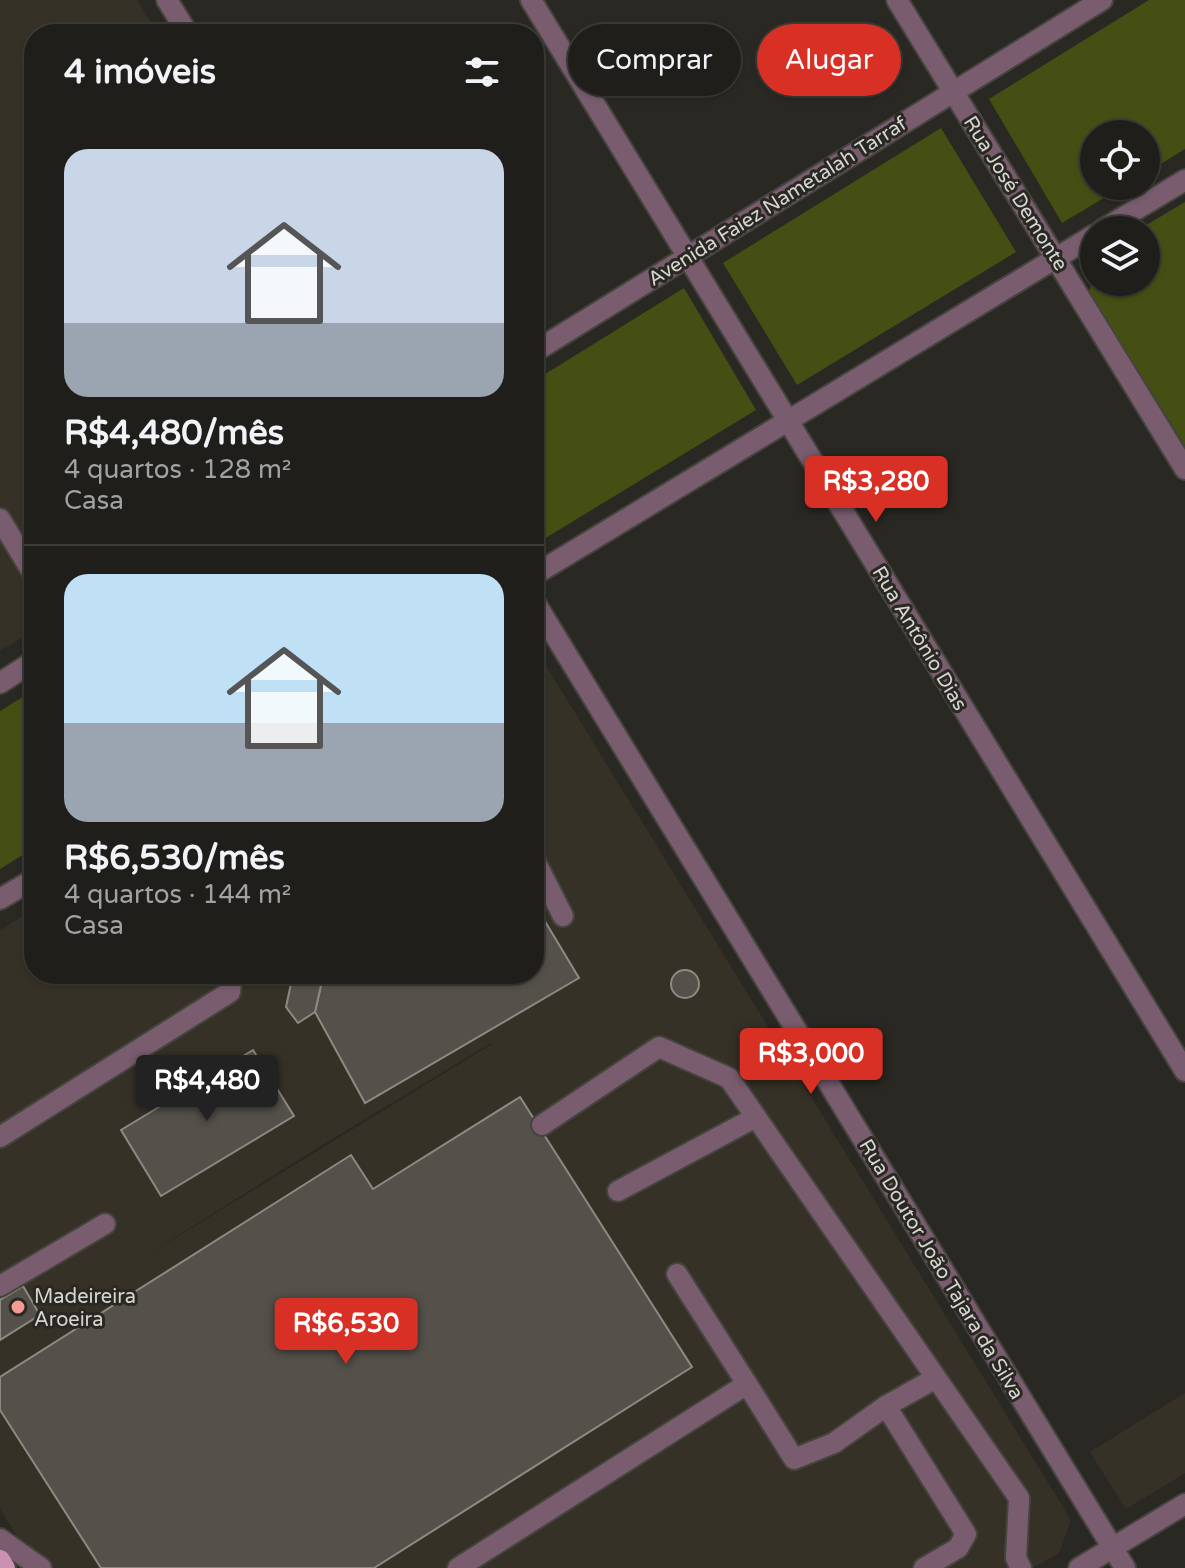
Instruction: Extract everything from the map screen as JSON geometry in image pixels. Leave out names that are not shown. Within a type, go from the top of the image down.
[{"type":"main road","points":[[0,1560],[5,1568]]},
{"type":"street","points":[[167,0],[182,24]]},
{"type":"street","name":"Rua Antônio Dias","points":[[531,0],[1185,1071]]},
{"type":"street","name":"Rua José Demonte","points":[[897,0],[1185,469]]},
{"type":"street","name":"Avenida Faiez Nametalah Tarraf","points":[[544,346],[1102,0]]},
{"type":"street","points":[[1125,216],[1185,180]]},
{"type":"street","points":[[544,569],[1080,243]]},
{"type":"street","points":[[0,519],[24,559]]},
{"type":"street","name":"Rua Doutor João Tajara da Silva","points":[[544,617],[1125,1568]]},
{"type":"street","points":[[0,683],[24,667]]},
{"type":"street","points":[[544,879],[563,916]]},
{"type":"street","points":[[0,899],[24,885]]},
{"type":"street","points":[[0,1137],[230,992],[231,984]]},
{"type":"street","points":[[542,1125],[659,1047],[729,1078],[1019,1498],[1016,1558],[1021,1568]]},
{"type":"street","points":[[618,1191],[756,1117]]},
{"type":"street","points":[[0,1286],[105,1224]]},
{"type":"street","points":[[677,1274],[794,1459],[834,1443],[886,1406],[936,1378]]},
{"type":"street","points":[[458,1568],[747,1384]]},
{"type":"street","points":[[886,1406],[966,1534],[958,1548],[924,1568]]},
{"type":"street","points":[[1079,1568],[1185,1504]]},
{"type":"street","points":[[0,1539],[41,1568]]},
{"type":"shaded area","points":[[0,0],[137,0],[152,24],[24,24],[24,636],[0,651]]},
{"type":"shaded area","points":[[544,662],[1071,1520],[1059,1553],[1033,1568],[37,1568],[0,1509],[0,930],[24,915],[24,984],[544,984]],"holes":[[[492,1044],[136,1262],[314,1150]]]},
{"type":"shaded area","points":[[1185,1393],[1185,1473],[1126,1509],[1090,1452]]},
{"type":"green space","points":[[1149,0],[1185,0],[1185,149],[1160,164],[1160,120],[1080,120],[1080,200],[1101,200],[1062,223],[989,99]]},
{"type":"green space","points":[[941,128],[1016,252],[797,385],[723,263]]},
{"type":"green space","points":[[1185,202],[1185,446],[1091,296],[1160,296],[1160,217]]},
{"type":"green space","points":[[684,288],[756,410],[544,539],[544,375]]},
{"type":"green space","points":[[24,696],[24,854],[0,869],[0,711]]},
{"type":"building","points":[[544,920],[579,978],[365,1103],[315,1012],[321,984],[544,984]]},
{"type":"building","points":[[685,970],[695,974],[699,984],[695,994],[685,998],[675,994],[671,984],[675,974]]},
{"type":"building","points":[[291,984],[321,984],[315,1012],[298,1023],[286,1007]]},
{"type":"building","points":[[253,1050],[294,1116],[161,1196],[121,1130]]},
{"type":"building","points":[[520,1097],[692,1367],[374,1568],[101,1568],[0,1410],[0,1377],[351,1155],[373,1189]]},
{"type":"building","name":"Madeireira Aroeira","points":[[23,1286],[40,1315],[0,1340],[0,1300]]},
{"type":"place","name":"Madeireira Aroeira","points":[[18,1307]]}]
